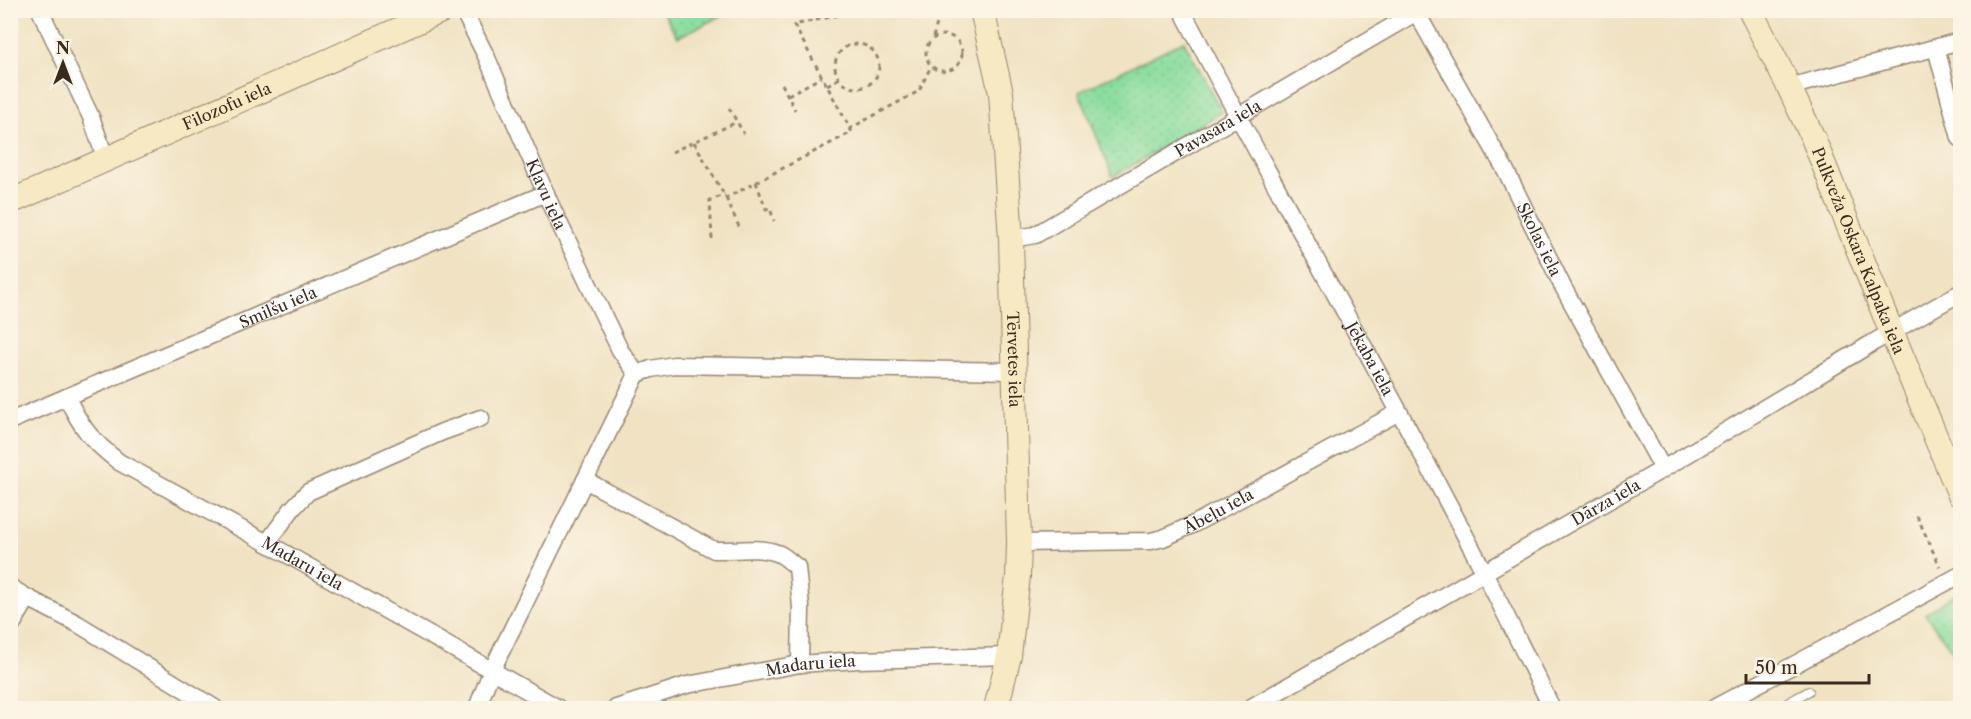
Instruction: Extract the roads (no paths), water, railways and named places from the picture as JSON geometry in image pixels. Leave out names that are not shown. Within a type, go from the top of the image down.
[{"type":"street","points":[[40,10],[91,117],[106,160]]},
{"type":"street","name":"Filozofu iela","points":[[10,202],[443,10]]},
{"type":"street","name":"Kļavu iela","points":[[464,10],[620,350],[637,374]]},
{"type":"street","name":"Tērvetes iela","points":[[982,10],[1001,93],[1011,238],[1019,543],[1018,576],[1009,656],[996,708]]},
{"type":"street","name":"Jēkaba iela","points":[[1182,10],[1237,117],[1485,573],[1552,708]]},
{"type":"street","name":"Pulkveža Oskara Kalpaka iela","points":[[1750,10],[1813,138],[1960,495]]},
{"type":"street","name":"Pavasara iela","points":[[1011,238],[1035,235],[1417,11]]},
{"type":"street","name":"Skolas iela","points":[[1417,11],[1506,171],[1562,285],[1664,469]]},
{"type":"street","points":[[1789,87],[1960,41]]},
{"type":"street","points":[[1936,48],[1960,138]]},
{"type":"street","name":"Smilšu iela","points":[[10,421],[546,193]]},
{"type":"street","name":"Dārza iela","points":[[1250,708],[1664,469],[1960,293]]},
{"type":"street","points":[[477,708],[492,670],[637,374],[651,369],[674,366],[1015,371]]},
{"type":"street","name":"Madaru iela","points":[[67,397],[78,422],[97,444],[119,462],[558,708]]},
{"type":"street","name":"Ābeļu iela","points":[[1019,543],[1151,541],[1163,538],[1194,524],[1399,412]]},
{"type":"street","points":[[267,543],[292,509],[308,492],[442,432],[481,418]]},
{"type":"street","points":[[585,480],[714,550],[759,549],[779,553],[797,567],[801,607],[800,664]]},
{"type":"street","points":[[1714,708],[1960,574]]},
{"type":"street","points":[[10,587],[78,624],[215,708]]},
{"type":"street","points":[[10,628],[28,598]]},
{"type":"street","name":"Madaru iela","points":[[616,708],[687,684],[800,664],[1009,656]]},
{"type":"lane","points":[[1778,708],[1809,691]]}]
